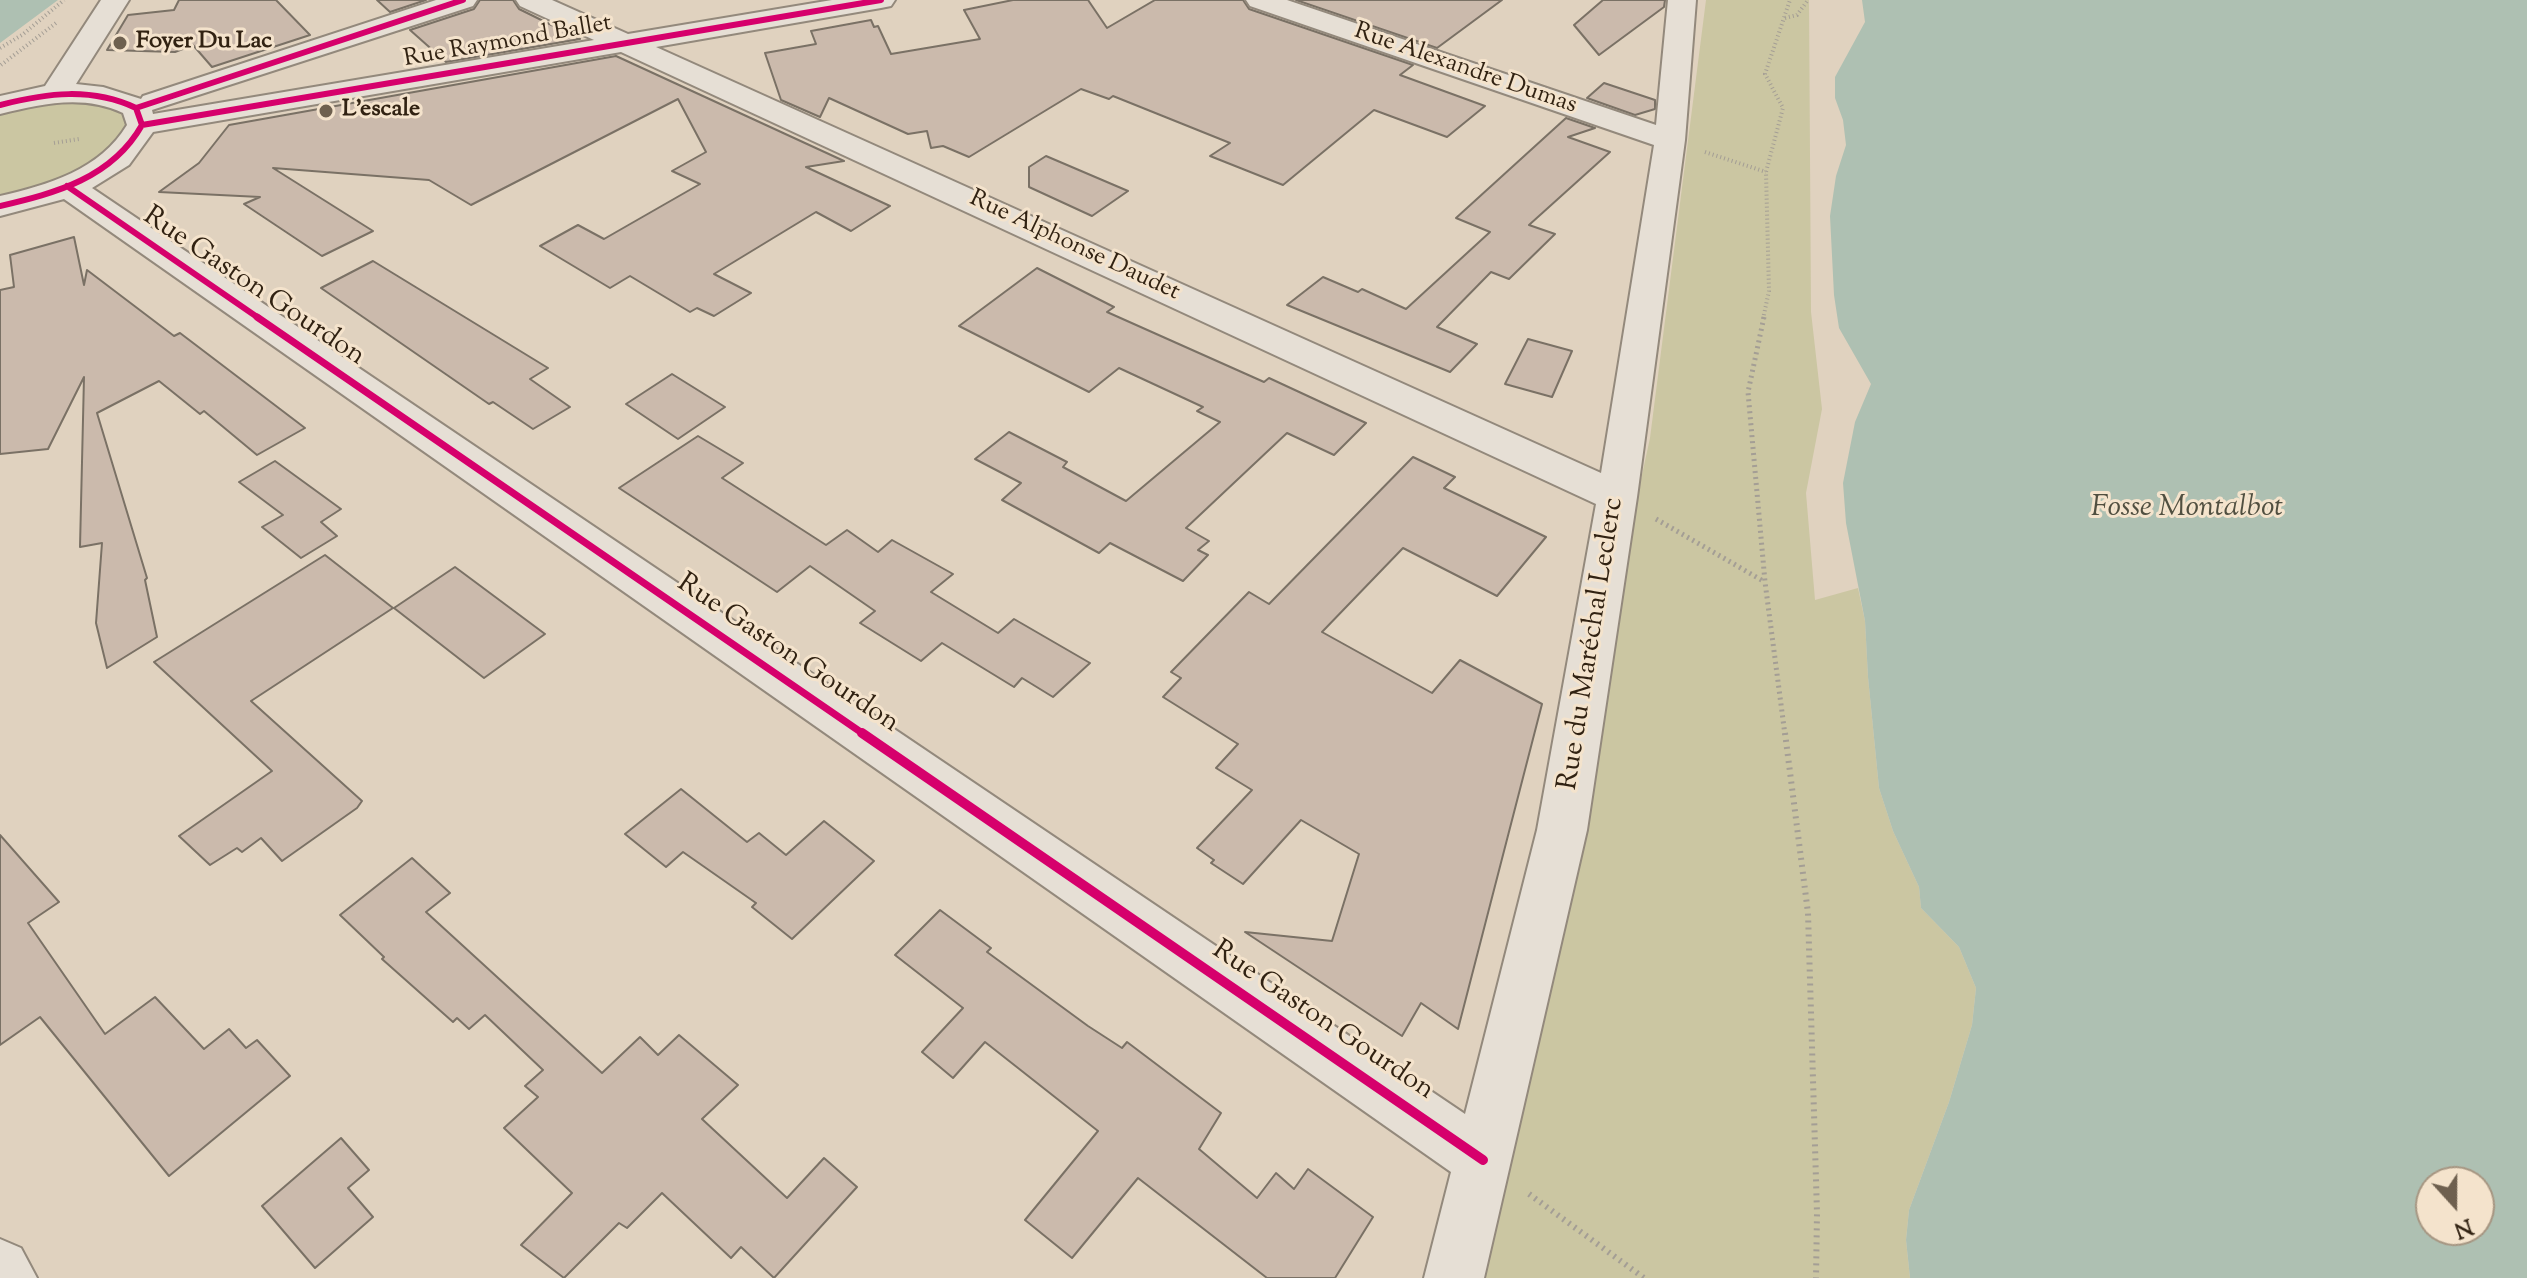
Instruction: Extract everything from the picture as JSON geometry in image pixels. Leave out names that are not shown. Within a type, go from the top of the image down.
[{"type":"street","points":[[56,93],[115,0]]},
{"type":"street","points":[[139,116],[463,0]]},
{"type":"street","name":"Rue Alphonse Daudet","points":[[530,0],[1617,497]]},
{"type":"street","name":"Rue Raymond Ballet","points":[[139,116],[628,43],[881,0]]},
{"type":"street","name":"Rue Alexandre Dumas","points":[[1260,0],[1670,140]]},
{"type":"street","name":"Rue du Maréchal Leclerc","points":[[1454,1278],[1562,830],[1617,497],[1670,140],[1682,0]]},
{"type":"street","points":[[0,105],[56,93],[105,95],[118,98],[139,116]]},
{"type":"street","points":[[0,206],[67,186],[120,156],[135,140],[139,116]]},
{"type":"street","name":"Rue Gaston Gourdon","points":[[67,186],[1483,1160]]},
{"type":"street","points":[[0,1269],[7,1278]]},
{"type":"path","points":[[0,48],[34,26],[64,0]]},
{"type":"path","points":[[1790,0],[1765,74],[1783,108],[1766,172],[1769,291],[1748,392],[1765,582],[1808,913],[1817,1213],[1816,1278]]},
{"type":"path","points":[[1784,18],[1797,15],[1808,0]]},
{"type":"path","points":[[1,65],[65,16]]},
{"type":"path","points":[[1670,140],[1766,172]]},
{"type":"path","points":[[1617,497],[1765,582]]},
{"type":"path","points":[[1483,1160],[1644,1278]]},
{"type":"shaded area","points":[[1706,0],[1809,0],[1811,312],[1822,409],[1806,493],[1815,600],[1858,588],[1865,621],[1879,788],[1893,831],[1919,887],[1921,908],[1959,947],[1976,988],[1972,1025],[1949,1102],[1909,1210],[1906,1240],[1910,1278],[1467,1278],[1650,438]]},
{"type":"shaded area","points":[[80,98],[123,110],[129,123],[108,156],[48,186],[0,197],[0,111]]},
{"type":"water","points":[[0,0],[58,0],[0,43]]},
{"type":"water","name":"Fosse Montalbot","points":[[1862,0],[2527,0],[2527,1278],[1910,1278],[1906,1240],[1909,1210],[1949,1102],[1972,1025],[1976,988],[1959,947],[1921,908],[1919,887],[1893,831],[1879,788],[1865,621],[1846,523],[1843,483],[1855,422],[1871,384],[1839,328],[1834,295],[1830,216],[1836,176],[1846,145],[1843,120],[1835,98],[1835,77],[1865,22]]},
{"type":"building","points":[[179,0],[276,0],[310,35],[212,67],[193,45],[175,52],[107,50],[128,15],[174,10]]},
{"type":"building","points":[[377,0],[426,0],[390,12]]},
{"type":"building","points":[[480,0],[513,0],[519,9],[580,39],[446,62],[410,30],[474,9]]},
{"type":"building","points":[[1013,0],[1088,0],[1107,28],[1155,0],[1243,0],[1249,9],[1413,65],[1400,75],[1485,106],[1447,137],[1374,110],[1283,185],[1210,156],[1230,143],[1113,96],[1109,99],[1081,89],[969,157],[943,146],[931,148],[927,131],[908,134],[829,98],[820,117],[781,100],[765,53],[816,44],[811,31],[871,20],[874,27],[878,26],[891,54],[980,39],[964,10]]},
{"type":"building","points":[[1296,0],[1502,0],[1437,48]]},
{"type":"building","points":[[1603,0],[1665,0],[1664,7],[1599,55],[1574,25]]},
{"type":"building","points":[[616,56],[844,161],[806,167],[890,206],[851,231],[816,212],[714,274],[751,293],[714,316],[697,308],[690,312],[630,276],[610,288],[540,246],[578,225],[604,239],[700,184],[672,171],[706,152],[678,99],[471,205],[429,180],[273,168],[373,231],[322,256],[244,204],[260,197],[159,192],[199,163],[229,125]]},
{"type":"building","points":[[1604,83],[1655,100],[1655,109],[1635,115],[1587,98]]},
{"type":"building","points":[[1566,118],[1595,128],[1568,137],[1610,152],[1529,225],[1555,234],[1509,279],[1491,272],[1437,327],[1477,344],[1450,372],[1287,305],[1323,277],[1358,292],[1362,289],[1406,309],[1490,232],[1456,218]]},
{"type":"building","points":[[1046,156],[1128,191],[1092,216],[1029,187],[1029,167]]},
{"type":"building","points":[[74,237],[84,285],[87,270],[174,336],[180,333],[305,428],[257,455],[204,411],[200,414],[159,381],[97,413],[147,578],[157,637],[107,668],[96,623],[102,543],[80,547],[84,377],[48,449],[0,454],[0,290],[14,287],[10,255]]},
{"type":"building","points":[[373,261],[548,368],[530,379],[570,407],[533,429],[493,402],[489,404],[321,288]]},
{"type":"building","points":[[1037,268],[1114,307],[1107,312],[1264,382],[1269,378],[1366,423],[1334,455],[1287,433],[1186,528],[1209,541],[1198,550],[1208,555],[1183,581],[1110,543],[1099,553],[1002,500],[1021,483],[975,459],[1009,432],[1067,462],[1063,467],[1126,501],[1220,422],[1197,411],[1203,407],[1119,368],[1089,392],[959,326]]},
{"type":"building","points":[[1528,339],[1572,351],[1552,397],[1505,384]]},
{"type":"building","points":[[672,374],[725,407],[678,439],[626,404]]},
{"type":"building","points":[[698,436],[743,463],[722,478],[826,545],[847,530],[878,552],[892,540],[953,574],[931,592],[998,633],[1014,619],[1090,663],[1053,697],[1022,678],[1014,687],[942,643],[921,661],[860,623],[875,611],[810,566],[777,592],[619,488]]},
{"type":"building","points":[[1413,457],[1455,477],[1444,488],[1546,537],[1497,596],[1403,548],[1322,632],[1432,693],[1460,660],[1542,704],[1458,1029],[1421,1003],[1402,1036],[1245,932],[1332,941],[1359,854],[1301,820],[1243,884],[1211,863],[1214,860],[1197,848],[1252,790],[1216,768],[1238,744],[1163,697],[1181,678],[1171,672],[1249,592],[1269,604]]},
{"type":"building","points":[[275,461],[341,509],[321,522],[337,536],[301,558],[262,527],[283,515],[239,482]]},
{"type":"building","points":[[325,555],[393,608],[251,701],[362,801],[357,808],[282,861],[261,838],[242,852],[237,848],[210,865],[179,836],[272,771],[154,662]]},
{"type":"building","points":[[455,567],[545,634],[484,678],[394,608]]},
{"type":"building","points":[[681,789],[747,842],[759,833],[786,855],[824,821],[874,861],[792,939],[752,907],[756,903],[683,852],[666,867],[625,834]]},
{"type":"building","points":[[0,835],[59,902],[28,923],[105,1034],[155,997],[204,1049],[229,1029],[246,1048],[257,1040],[290,1076],[169,1176],[40,1017],[0,1045]]},
{"type":"building","points":[[412,858],[450,893],[426,912],[602,1073],[640,1037],[658,1055],[679,1035],[738,1085],[702,1119],[787,1198],[824,1158],[857,1187],[774,1278],[741,1247],[731,1258],[662,1193],[627,1228],[619,1223],[564,1278],[521,1245],[572,1193],[504,1128],[538,1097],[525,1086],[543,1070],[485,1015],[469,1029],[457,1018],[453,1022],[382,959],[384,957],[340,915]]},
{"type":"building","points":[[940,910],[991,948],[987,952],[1088,1026],[1122,1048],[1127,1042],[1221,1113],[1199,1149],[1257,1198],[1276,1173],[1294,1189],[1308,1169],[1373,1217],[1335,1278],[1267,1278],[1138,1178],[1072,1258],[1025,1220],[1098,1131],[985,1042],[953,1078],[922,1052],[963,1008],[895,955]]},
{"type":"building","points":[[341,1138],[369,1170],[348,1188],[373,1217],[315,1268],[262,1206]]},
{"type":"cycle path","points":[[136,108],[463,0]]},
{"type":"cycle path","points":[[142,125],[881,0]]},
{"type":"cycle path","points":[[0,105],[52,94],[86,93],[120,100],[136,108],[142,125],[132,143],[101,171],[62,189],[0,206]]},
{"type":"cycle path","points":[[67,186],[1483,1160]]},
{"type":"place","name":"Foyer Du Lac","points":[[120,43]]},
{"type":"place","name":"L'escale","points":[[326,111]]}]
